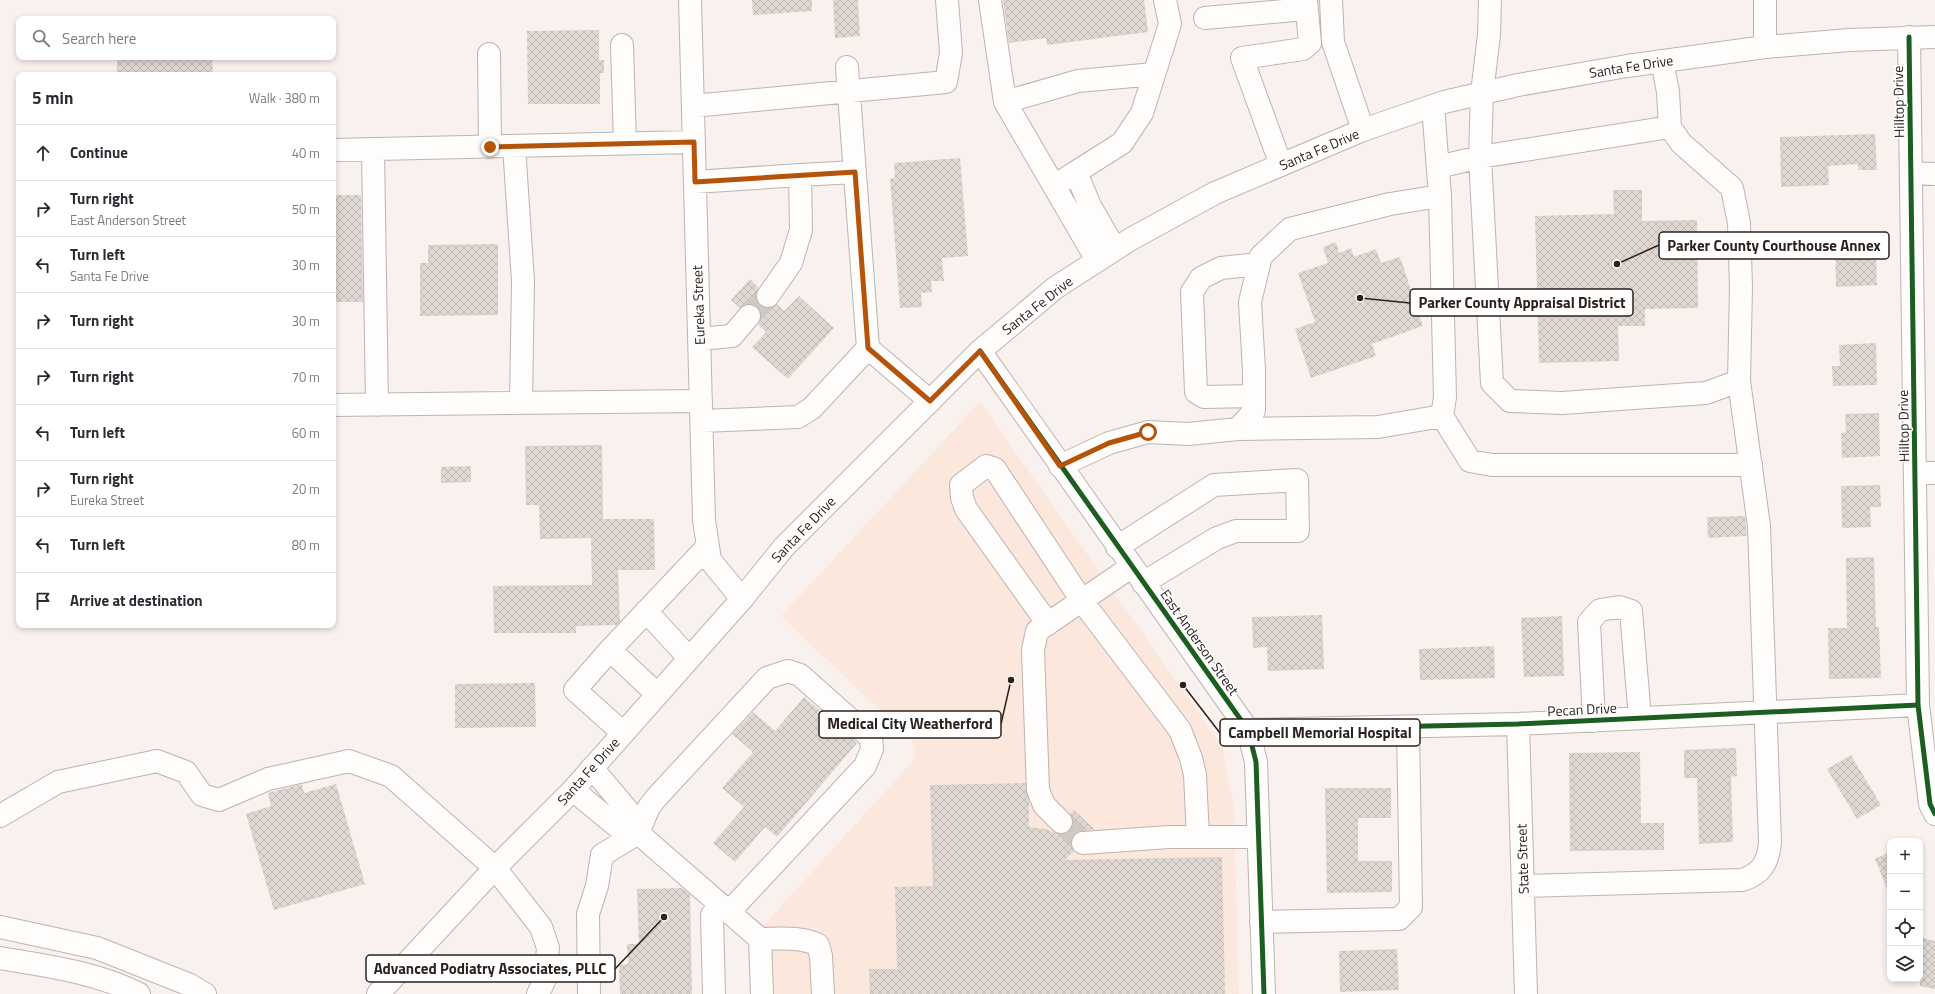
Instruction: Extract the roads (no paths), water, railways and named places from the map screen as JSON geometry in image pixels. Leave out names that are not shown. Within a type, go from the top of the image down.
[{"type":"street","name":"Eureka Street","points":[[690,0],[704,520],[710,560],[742,599]]},
{"type":"street","points":[[693,106],[946,82],[952,54],[947,0]]},
{"type":"street","points":[[990,0],[1005,102],[1054,186],[1106,255]]},
{"type":"street","points":[[1054,186],[1122,143],[1142,113],[1170,24],[1165,0]]},
{"type":"street","points":[[1331,0],[1333,42],[1363,130]]},
{"type":"street","points":[[1490,0],[1489,35],[1482,93],[1480,157],[1492,383],[1510,401],[1562,403],[1706,393],[1739,381]]},
{"type":"street","points":[[1765,0],[1765,47]]},
{"type":"street","points":[[1205,18],[1306,5],[1310,43],[1303,49],[1242,58],[1281,165]]},
{"type":"street","name":"Santa Fe Drive","points":[[378,994],[495,868],[573,790],[742,599],[784,547],[980,351],[1056,288],[1106,255],[1214,193],[1363,130],[1433,106],[1482,93],[1518,85],[1662,61],[1765,47],[1909,37],[1935,37]]},
{"type":"street","name":"Hilltop Drive","points":[[1909,37],[1911,173],[1925,473],[1918,705],[1930,804],[1935,814]]},
{"type":"street","points":[[622,45],[626,144]]},
{"type":"street","points":[[489,54],[490,147]]},
{"type":"street","points":[[1523,886],[1742,880],[1752,877],[1760,872],[1768,855],[1770,843],[1759,526],[1739,381],[1741,287],[1739,230],[1732,188],[1681,143],[1670,127],[1668,92],[1662,61]]},
{"type":"street","points":[[847,67],[868,348],[930,401]]},
{"type":"street","points":[[1005,102],[1078,81],[1154,74]]},
{"type":"street","points":[[1433,106],[1440,196],[1445,397],[1442,416],[1470,461],[1492,465],[1751,465]]},
{"type":"street","points":[[1438,167],[1480,157],[1670,127]]},
{"type":"street","points":[[336,150],[694,142]]},
{"type":"street","points":[[514,146],[523,281],[521,403]]},
{"type":"street","points":[[373,149],[377,405]]},
{"type":"street","points":[[695,182],[800,174],[855,172]]},
{"type":"street","points":[[1076,172],[1090,206],[1106,255]]},
{"type":"street","points":[[1911,173],[1935,174]]},
{"type":"street","points":[[768,296],[791,263],[801,230],[800,174]]},
{"type":"street","points":[[1238,429],[1254,411],[1250,302],[1261,256],[1290,229],[1390,204],[1440,196]]},
{"type":"street","points":[[1254,396],[1204,397],[1196,392],[1192,292],[1201,278],[1221,268],[1259,264]]},
{"type":"street","points":[[699,340],[732,336],[749,316]]},
{"type":"street","points":[[336,405],[521,403],[798,417],[812,408],[868,348]]},
{"type":"street","name":"East Anderson Street","points":[[980,351],[1248,730],[1256,762],[1264,994]]},
{"type":"street","points":[[1060,466],[1109,443],[1148,432],[1188,434],[1238,429],[1378,427],[1442,416]]},
{"type":"street","points":[[1048,624],[966,509],[962,498],[961,485],[986,466],[995,468],[1082,601],[1180,730],[1191,758],[1195,775],[1198,837]]},
{"type":"street","points":[[1060,822],[1044,805],[1038,790],[1033,650],[1037,631],[1082,601],[1217,538],[1236,531],[1298,531],[1297,480],[1214,485],[1118,547]]},
{"type":"street","points":[[623,732],[575,690],[646,611],[708,546]]},
{"type":"street","points":[[1594,721],[1589,622],[1600,610],[1619,608],[1631,611],[1640,718]]},
{"type":"street","points":[[646,611],[689,658]]},
{"type":"street","points":[[610,650],[657,694]]},
{"type":"street","points":[[589,994],[588,914],[597,886],[602,855],[638,834],[649,807],[656,798],[768,678],[788,671],[800,675],[871,738],[872,749],[865,766],[724,909],[712,915],[714,994]]},
{"type":"street","name":"Pecan Drive","points":[[1248,730],[1518,724],[1918,705]]},
{"type":"street","name":"State Street","points":[[1518,724],[1526,994]]},
{"type":"street","points":[[1261,922],[1399,919],[1411,907],[1408,727]]},
{"type":"street","points":[[0,816],[58,782],[157,760],[186,772],[202,795],[219,800],[268,779],[349,761],[391,776],[495,868],[540,927],[548,948],[545,979],[538,994]]},
{"type":"street","points":[[592,768],[630,813],[638,834]]},
{"type":"street","points":[[573,790],[619,828],[638,834],[760,939],[810,941],[818,945],[821,956],[823,994]]},
{"type":"street","points":[[1083,843],[1169,837],[1258,837]]},
{"type":"street","points":[[0,927],[97,948],[190,985],[205,994]]},
{"type":"street","points":[[760,939],[762,994]]},
{"type":"street","points":[[0,958],[68,969],[132,990]]},
{"type":"tunnel","points":[[749,316],[768,296]]},
{"type":"tunnel","points":[[1061,822],[1083,843]]},
{"type":"place","name":"Parker County Courthouse Annex","points":[[1617,264]]},
{"type":"place","name":"Parker County Appraisal District","points":[[1360,298]]},
{"type":"place","name":"Medical City Weatherford","points":[[1011,680]]},
{"type":"place","name":"Campbell Memorial Hospital","points":[[1183,685]]},
{"type":"place","name":"Advanced Podiatry Associates, PLLC","points":[[664,917]]}]
